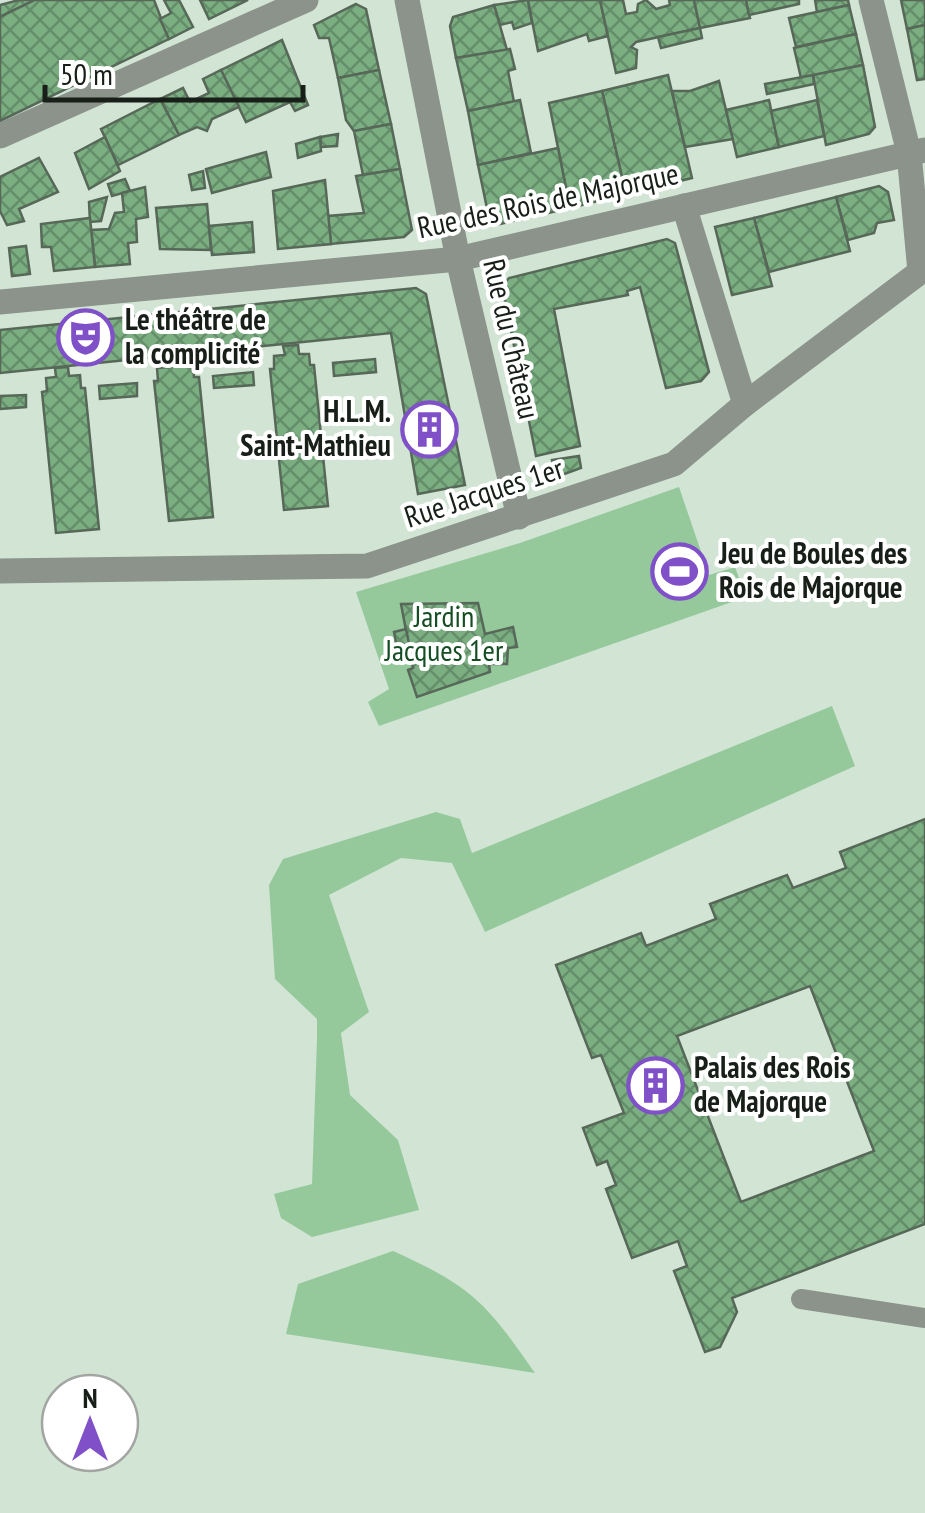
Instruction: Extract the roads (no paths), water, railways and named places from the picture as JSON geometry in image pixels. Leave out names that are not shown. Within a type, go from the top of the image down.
[{"type":"street","points":[[0,136],[306,0]]},
{"type":"street","name":"Rue du Château","points":[[407,0],[458,260],[519,516]]},
{"type":"street","points":[[871,0],[917,152],[922,273]]},
{"type":"street","name":"Rue des Rois de Majorque","points":[[0,302],[458,260],[917,152]]},
{"type":"street","points":[[684,206],[745,404]]},
{"type":"street","name":"Rue Jacques 1er","points":[[0,570],[366,566],[674,464],[745,404],[922,273]]},
{"type":"lane","points":[[801,1299],[925,1318]]},
{"type":"place","name":"Le théâtre de la complicité","points":[[86,337]]},
{"type":"place","name":"H.L.M. Saint-Mathieu","points":[[430,429]]},
{"type":"place","name":"Jeu de Boules des Rois de Majorque","points":[[680,571]]},
{"type":"place","name":"Palais des Rois de Majorque","points":[[655,1085]]},
{"type":"park label","name":"Jardin Jacques 1er","points":[[444,634]]}]
